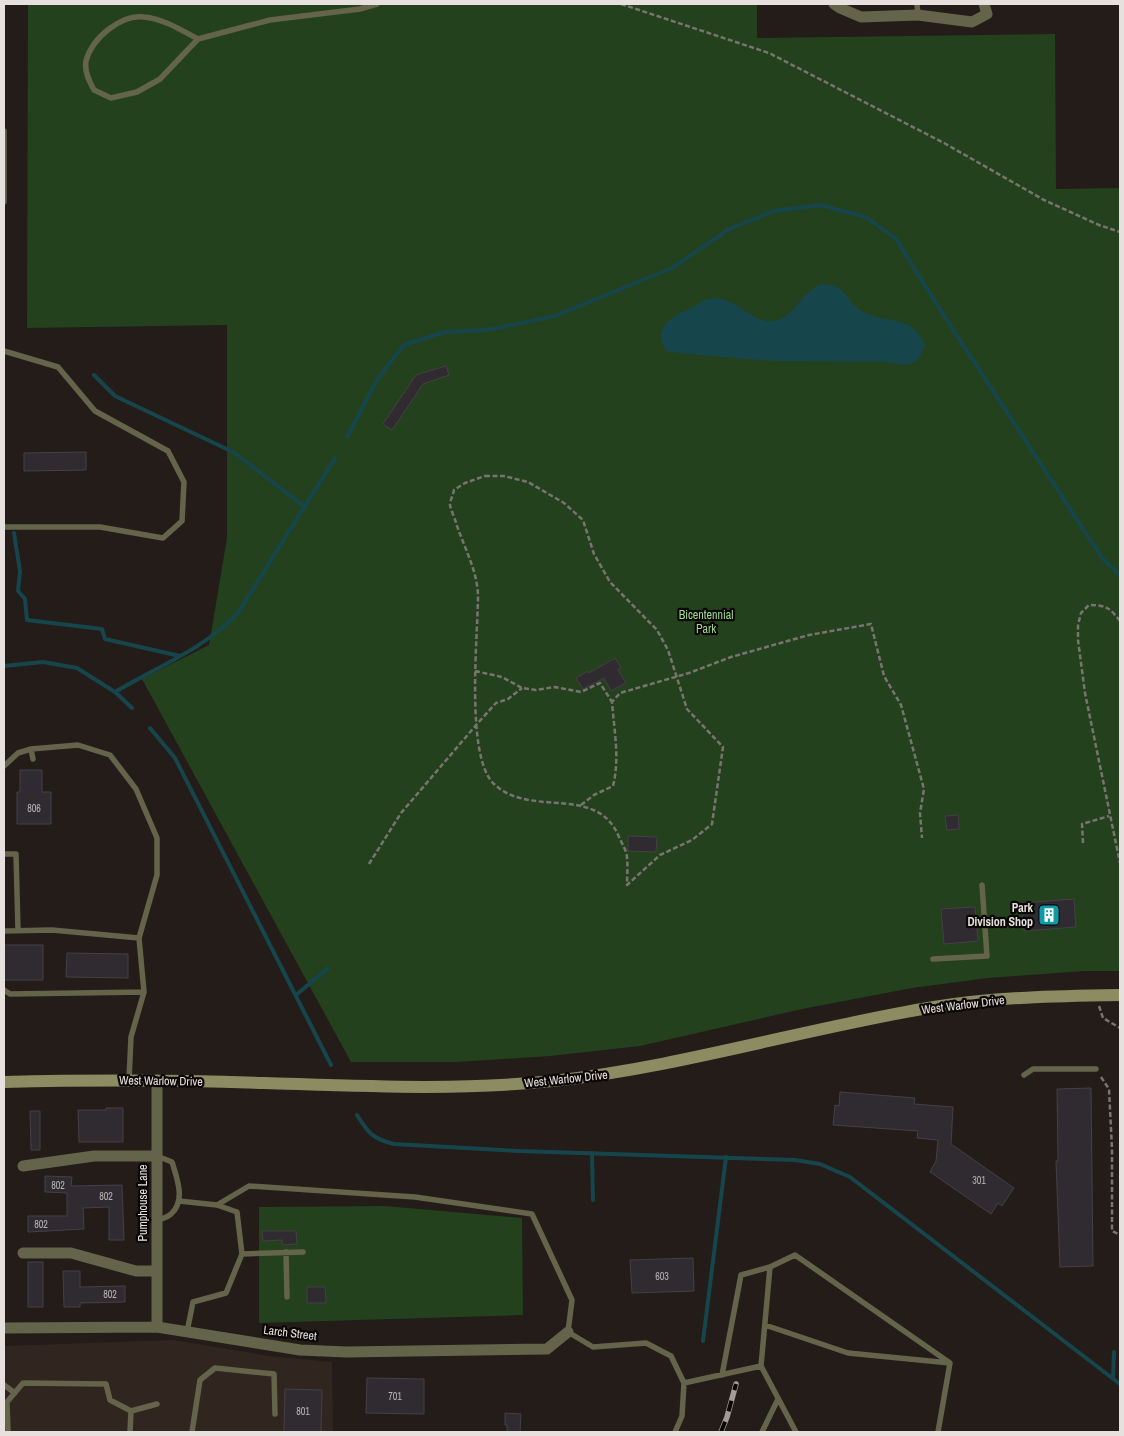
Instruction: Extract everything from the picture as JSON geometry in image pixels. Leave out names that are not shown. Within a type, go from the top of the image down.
[{"type":"street","points":[[834,4],[862,17],[917,9],[972,22],[986,9]]},
{"type":"street","name":"West Warlow Drive","points":[[4,1082],[157,1080],[434,1088],[548,1082],[608,1075],[653,1067],[868,1019],[934,1007],[1002,999],[1120,995]]},
{"type":"street","name":"Pumphouse Lane","points":[[157,1080],[157,1327]]},
{"type":"street","points":[[23,1166],[94,1156],[157,1156]]},
{"type":"street","points":[[23,1253],[71,1253],[136,1271],[157,1271]]},
{"type":"street","name":"Larch Street","points":[[4,1328],[157,1327],[300,1350],[346,1352],[547,1349],[568,1332]]},
{"type":"lane","points":[[198,39],[165,22],[143,17],[128,18],[110,27],[95,43],[86,60],[86,74],[94,90],[111,98],[137,92],[160,79],[198,39],[270,20],[360,9],[377,4]]},
{"type":"lane","points":[[4,131],[4,202]]},
{"type":"lane","points":[[4,351],[58,367],[95,411],[168,451],[184,482],[182,520],[163,538],[100,528],[4,525]]},
{"type":"lane","points":[[4,766],[18,753],[31,748],[78,744],[110,755],[136,789],[157,838],[157,875],[139,938],[144,992],[131,1037],[129,1080]]},
{"type":"lane","points":[[31,748],[33,759]]},
{"type":"lane","points":[[4,854],[16,854],[18,930]]},
{"type":"lane","points":[[933,960],[987,956],[982,885]]},
{"type":"lane","points":[[4,931],[52,930],[139,938]]},
{"type":"lane","points":[[4,990],[10,994],[144,992]]},
{"type":"lane","points":[[1024,1075],[1033,1069],[1096,1069]]},
{"type":"lane","points":[[157,1156],[172,1162],[179,1183],[179,1201],[171,1214],[157,1221]]},
{"type":"lane","points":[[217,1204],[249,1186],[415,1197],[532,1214],[572,1300],[568,1332],[593,1347],[646,1343],[671,1356],[684,1383],[682,1416],[675,1432]]},
{"type":"lane","points":[[179,1201],[217,1204],[237,1212],[242,1254],[226,1293],[193,1302],[187,1332]]},
{"type":"lane","points":[[286,1252],[287,1297]]},
{"type":"lane","points":[[242,1254],[303,1252]]},
{"type":"lane","points":[[722,1375],[741,1275],[770,1267],[795,1254],[950,1363]]},
{"type":"lane","points":[[770,1267],[761,1366],[796,1432]]},
{"type":"lane","points":[[764,1325],[848,1353],[950,1363]]},
{"type":"lane","points":[[938,1432],[950,1363]]},
{"type":"lane","points":[[684,1383],[761,1366]]},
{"type":"lane","points":[[192,1432],[200,1380],[215,1368],[274,1374],[275,1414]]},
{"type":"lane","points":[[8,1432],[7,1402],[22,1383],[106,1384],[110,1400],[131,1411],[157,1404]]},
{"type":"lane","points":[[4,1385],[15,1393]]},
{"type":"lane","points":[[762,1432],[778,1399]]},
{"type":"lane","points":[[130,1432],[131,1411]]},
{"type":"path","points":[[622,4],[769,53],[944,143],[1044,200],[1099,226],[1120,232]]},
{"type":"path","points":[[485,476],[504,476],[528,482],[564,504],[582,520],[594,554],[610,582],[657,630],[668,650],[675,676],[686,709],[723,747],[712,824],[692,840],[660,855],[627,885],[628,856],[617,831],[606,817],[590,808],[538,802],[514,797],[493,784],[482,766],[474,671],[478,594],[474,571],[450,506],[454,490],[465,483],[485,476]]},
{"type":"path","points":[[1120,621],[1112,610],[1101,605],[1089,605],[1081,613],[1078,625],[1085,693],[1120,863]]},
{"type":"path","points":[[612,702],[620,693],[731,657],[809,636],[871,624],[884,676],[901,705],[924,789],[920,813],[922,838]]},
{"type":"path","points":[[474,671],[502,677],[522,688],[536,690],[555,687],[581,692],[600,683],[612,702],[616,775],[613,786],[594,795],[580,806]]},
{"type":"path","points":[[369,864],[401,814],[477,724],[496,703],[508,699],[522,688]]},
{"type":"path","points":[[1083,844],[1082,824],[1109,816]]},
{"type":"path","points":[[1094,995],[1103,1018],[1120,1028]]},
{"type":"path","points":[[1096,1069],[1109,1088],[1112,1150],[1112,1231],[1120,1235]]},
{"type":"shaded area","points":[[173,1340],[269,1356],[332,1362],[333,1432],[4,1432],[4,1346]]},
{"type":"green space","name":"Bicentennial Park","points":[[28,4],[757,4],[757,38],[1055,34],[1056,189],[1120,188],[1120,971],[1084,971],[988,978],[912,988],[802,1009],[640,1046],[550,1056],[457,1062],[351,1062],[142,679],[209,645],[227,538],[227,325],[27,328]]},
{"type":"green space","points":[[385,1206],[522,1218],[523,1315],[259,1323],[259,1207]]},
{"type":"water","points":[[820,284],[836,286],[865,313],[902,323],[914,329],[925,345],[918,359],[905,365],[884,362],[774,361],[677,353],[667,351],[663,345],[661,336],[664,326],[678,314],[706,300],[718,298],[726,300],[757,318],[773,321],[789,313]]},
{"type":"building","points":[[446,366],[449,375],[423,384],[392,430],[383,424],[416,375]]},
{"type":"building","points":[[86,452],[86,470],[24,471],[24,453]]},
{"type":"building","points":[[615,658],[621,668],[618,670],[626,683],[611,691],[604,678],[583,689],[576,678]]},
{"type":"building","points":[[20,770],[42,770],[42,792],[51,792],[51,824],[17,824],[17,792],[20,792]]},
{"type":"building","points":[[958,815],[959,829],[947,830],[945,816]]},
{"type":"building","points":[[628,836],[657,837],[656,852],[628,851]]},
{"type":"building","name":"Park Division Shop","points":[[1074,899],[1076,927],[1024,931],[1022,903]]},
{"type":"building","points":[[975,907],[978,941],[944,944],[941,909]]},
{"type":"building","points":[[4,945],[43,945],[43,980],[4,980]]},
{"type":"building","points":[[67,953],[128,954],[128,978],[66,977]]},
{"type":"building","points":[[1091,1088],[1093,1266],[1060,1267],[1056,1161],[1058,1161],[1057,1089]]},
{"type":"building","points":[[840,1092],[915,1098],[914,1104],[953,1107],[951,1144],[1014,1188],[1002,1206],[998,1203],[991,1214],[930,1172],[936,1161],[938,1140],[917,1138],[918,1131],[833,1125],[835,1105],[839,1106]]},
{"type":"building","points":[[106,1108],[123,1108],[123,1142],[79,1142],[78,1110],[106,1110]]},
{"type":"building","points":[[30,1111],[40,1111],[40,1150],[31,1150]]},
{"type":"building","points":[[45,1176],[72,1177],[71,1186],[122,1185],[124,1240],[109,1240],[109,1207],[83,1208],[84,1229],[28,1232],[28,1216],[67,1216],[67,1193],[45,1192]]},
{"type":"building","points":[[262,1231],[296,1231],[297,1244],[282,1245],[282,1240],[263,1241]]},
{"type":"building","points":[[693,1258],[694,1291],[632,1293],[630,1260]]},
{"type":"building","points":[[28,1262],[43,1262],[43,1307],[28,1307]]},
{"type":"building","points":[[63,1271],[80,1271],[80,1287],[125,1286],[125,1302],[80,1303],[80,1307],[64,1307]]},
{"type":"building","points":[[307,1287],[325,1287],[326,1303],[307,1303]]},
{"type":"building","points":[[367,1378],[424,1379],[424,1414],[366,1413]]},
{"type":"building","points":[[285,1389],[322,1390],[321,1432],[284,1432]]},
{"type":"building","points":[[505,1413],[521,1414],[520,1432],[507,1432]]},
{"type":"waterway","points":[[347,437],[378,378],[404,345],[445,332],[487,330],[555,316],[672,268],[729,229],[774,211],[820,205],[866,217],[896,239],[1102,558],[1120,575]]},
{"type":"waterway","points":[[94,375],[115,396],[233,452],[305,507]]},
{"type":"waterway","points":[[115,692],[180,657],[225,626],[238,613],[335,458]]},
{"type":"waterway","points":[[14,533],[20,571],[18,591],[25,599],[27,620],[102,629],[105,639],[180,656]]},
{"type":"waterway","points":[[4,666],[43,662],[77,668],[115,692],[132,708]]},
{"type":"waterway","points":[[150,728],[175,758],[331,1065]]},
{"type":"waterway","points":[[296,995],[328,968]]},
{"type":"waterway","points":[[357,1115],[372,1134],[381,1140],[394,1144],[519,1151],[795,1160],[820,1164],[850,1177],[1120,1384]]},
{"type":"waterway","points":[[592,1153],[593,1200]]},
{"type":"waterway","points":[[703,1341],[726,1157]]},
{"type":"waterway","points":[[1113,1379],[1114,1352]]},
{"type":"railway","points":[[721,1432],[736,1384]]},
{"type":"place","name":"Park Division Shop","points":[[1049,915]]}]
